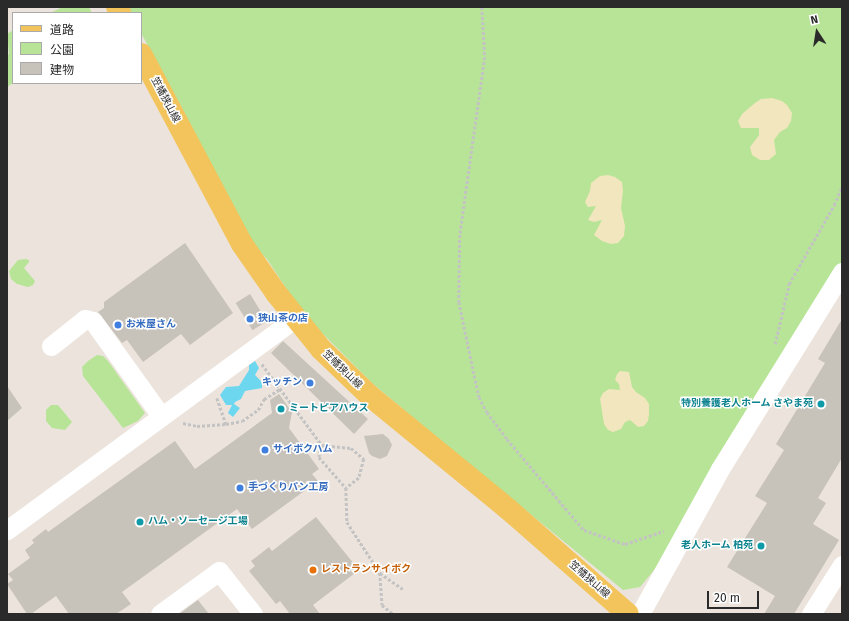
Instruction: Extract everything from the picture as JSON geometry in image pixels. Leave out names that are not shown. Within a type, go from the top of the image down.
[{"type":"main road","name":"笠幡狭山線","points":[[142,56],[242,244],[296,318],[321,349],[370,396],[508,509],[628,614]]},
{"type":"street","points":[[640,614],[720,469],[842,272]]},
{"type":"street","points":[[7,530],[296,318]]},
{"type":"street","points":[[51,346],[85,320],[93,321],[166,413]]},
{"type":"street","points":[[811,614],[842,565]]},
{"type":"street","points":[[160,614],[219,571],[253,614]]},
{"type":"path","points":[[482,7],[485,57],[460,236],[459,302],[480,397],[487,412],[507,439],[584,530],[625,544],[663,533],[667,528]]},
{"type":"path","points":[[774,350],[789,284],[834,205],[842,186]]},
{"type":"path","points":[[252,351],[322,444],[351,448],[364,458],[359,478],[346,488]]},
{"type":"path","points":[[208,383],[215,391],[226,424]]},
{"type":"path","points":[[166,413],[184,425],[197,426],[226,424],[242,421],[258,410],[264,399],[280,389]]},
{"type":"path","points":[[322,444],[318,457],[346,488],[347,522],[380,573],[403,589]]},
{"type":"path","points":[[380,573],[382,605],[393,614]]},
{"type":"green space","points":[[63,7],[89,7],[92,12],[52,12]]},
{"type":"green space","points":[[127,7],[842,7],[842,270],[660,563],[640,587],[623,590],[372,383],[303,314],[267,259],[259,251],[241,226],[181,106],[142,35],[142,12],[130,12]]},
{"type":"green space","points":[[12,31],[12,84],[7,87],[7,55],[9,54],[7,34]]},
{"type":"green space","points":[[18,260],[29,260],[29,262],[24,268],[35,281],[33,285],[28,287],[17,284],[11,279],[9,271]]},
{"type":"green space","points":[[97,355],[103,356],[108,361],[145,413],[138,421],[123,428],[83,376],[82,367]]},
{"type":"green space","points":[[51,405],[58,405],[72,422],[65,430],[52,428],[46,421],[46,410]]},
{"type":"sand","points":[[772,98],[782,101],[787,105],[792,113],[791,121],[787,128],[780,132],[774,140],[776,154],[769,160],[760,160],[752,155],[750,147],[759,135],[759,128],[741,128],[738,121],[742,114],[755,103],[761,99]]},
{"type":"sand","points":[[608,175],[615,177],[622,182],[623,191],[621,208],[625,226],[624,236],[618,243],[611,244],[602,241],[594,235],[602,220],[594,222],[588,220],[596,206],[588,207],[585,202],[590,191],[591,183],[600,176]]},
{"type":"sand","points":[[620,371],[629,372],[632,387],[636,392],[645,398],[649,404],[649,414],[648,421],[644,426],[638,427],[630,420],[625,422],[621,429],[613,432],[608,430],[604,424],[600,399],[603,393],[609,389],[620,390],[619,384],[615,380]]},
{"type":"water","points":[[255,361],[259,368],[255,375],[262,382],[262,388],[245,391],[241,399],[234,404],[240,408],[233,417],[228,413],[232,405],[226,405],[220,395],[226,387],[239,386],[249,370],[249,365]]},
{"type":"building","points":[[185,243],[233,313],[190,345],[181,334],[143,362],[127,340],[122,343],[98,312],[104,308],[104,302]]},
{"type":"building","points":[[250,294],[267,321],[253,330],[236,303]]},
{"type":"building","points":[[842,319],[842,458],[818,498],[826,503],[813,524],[839,540],[794,614],[764,614],[775,596],[727,567],[767,503],[755,496],[784,450],[776,444],[825,363],[818,359]]},
{"type":"building","points":[[283,341],[368,419],[354,434],[271,353]]},
{"type":"building","points":[[7,386],[22,408],[7,421]]},
{"type":"building","name":"ハム・ソーセージ工場","points":[[279,394],[292,412],[289,428],[319,469],[312,474],[318,481],[252,529],[237,509],[122,592],[131,604],[116,614],[69,614],[56,596],[31,614],[27,614],[7,584],[13,580],[8,574],[30,558],[25,550],[34,543],[32,540],[46,529],[48,532],[175,441],[195,469],[272,413],[270,400]]},
{"type":"building","points":[[383,434],[389,439],[392,445],[387,456],[380,459],[369,453],[364,436]]},
{"type":"building","points":[[316,517],[359,570],[313,605],[320,614],[290,614],[280,601],[276,604],[249,571],[255,566],[251,561],[269,547],[272,551]]},
{"type":"building","points":[[198,600],[209,614],[179,614]]},
{"type":"place","name":"狭山茶の店","points":[[250,319]]},
{"type":"place","name":"お米屋さん","points":[[118,325]]},
{"type":"place","name":"キッチン","points":[[310,383]]},
{"type":"place","name":"特別養護老人ホーム さやま苑","points":[[821,404]]},
{"type":"place","name":"ミートピアハウス","points":[[281,409]]},
{"type":"place","name":"サイボクハム","points":[[265,450]]},
{"type":"place","name":"手づくりパン工房","points":[[240,488]]},
{"type":"place","name":"ハム・ソーセージ工場","points":[[140,522]]},
{"type":"place","name":"老人ホーム 柏苑","points":[[761,546]]},
{"type":"place","name":"レストランサイボク","points":[[313,570]]}]
